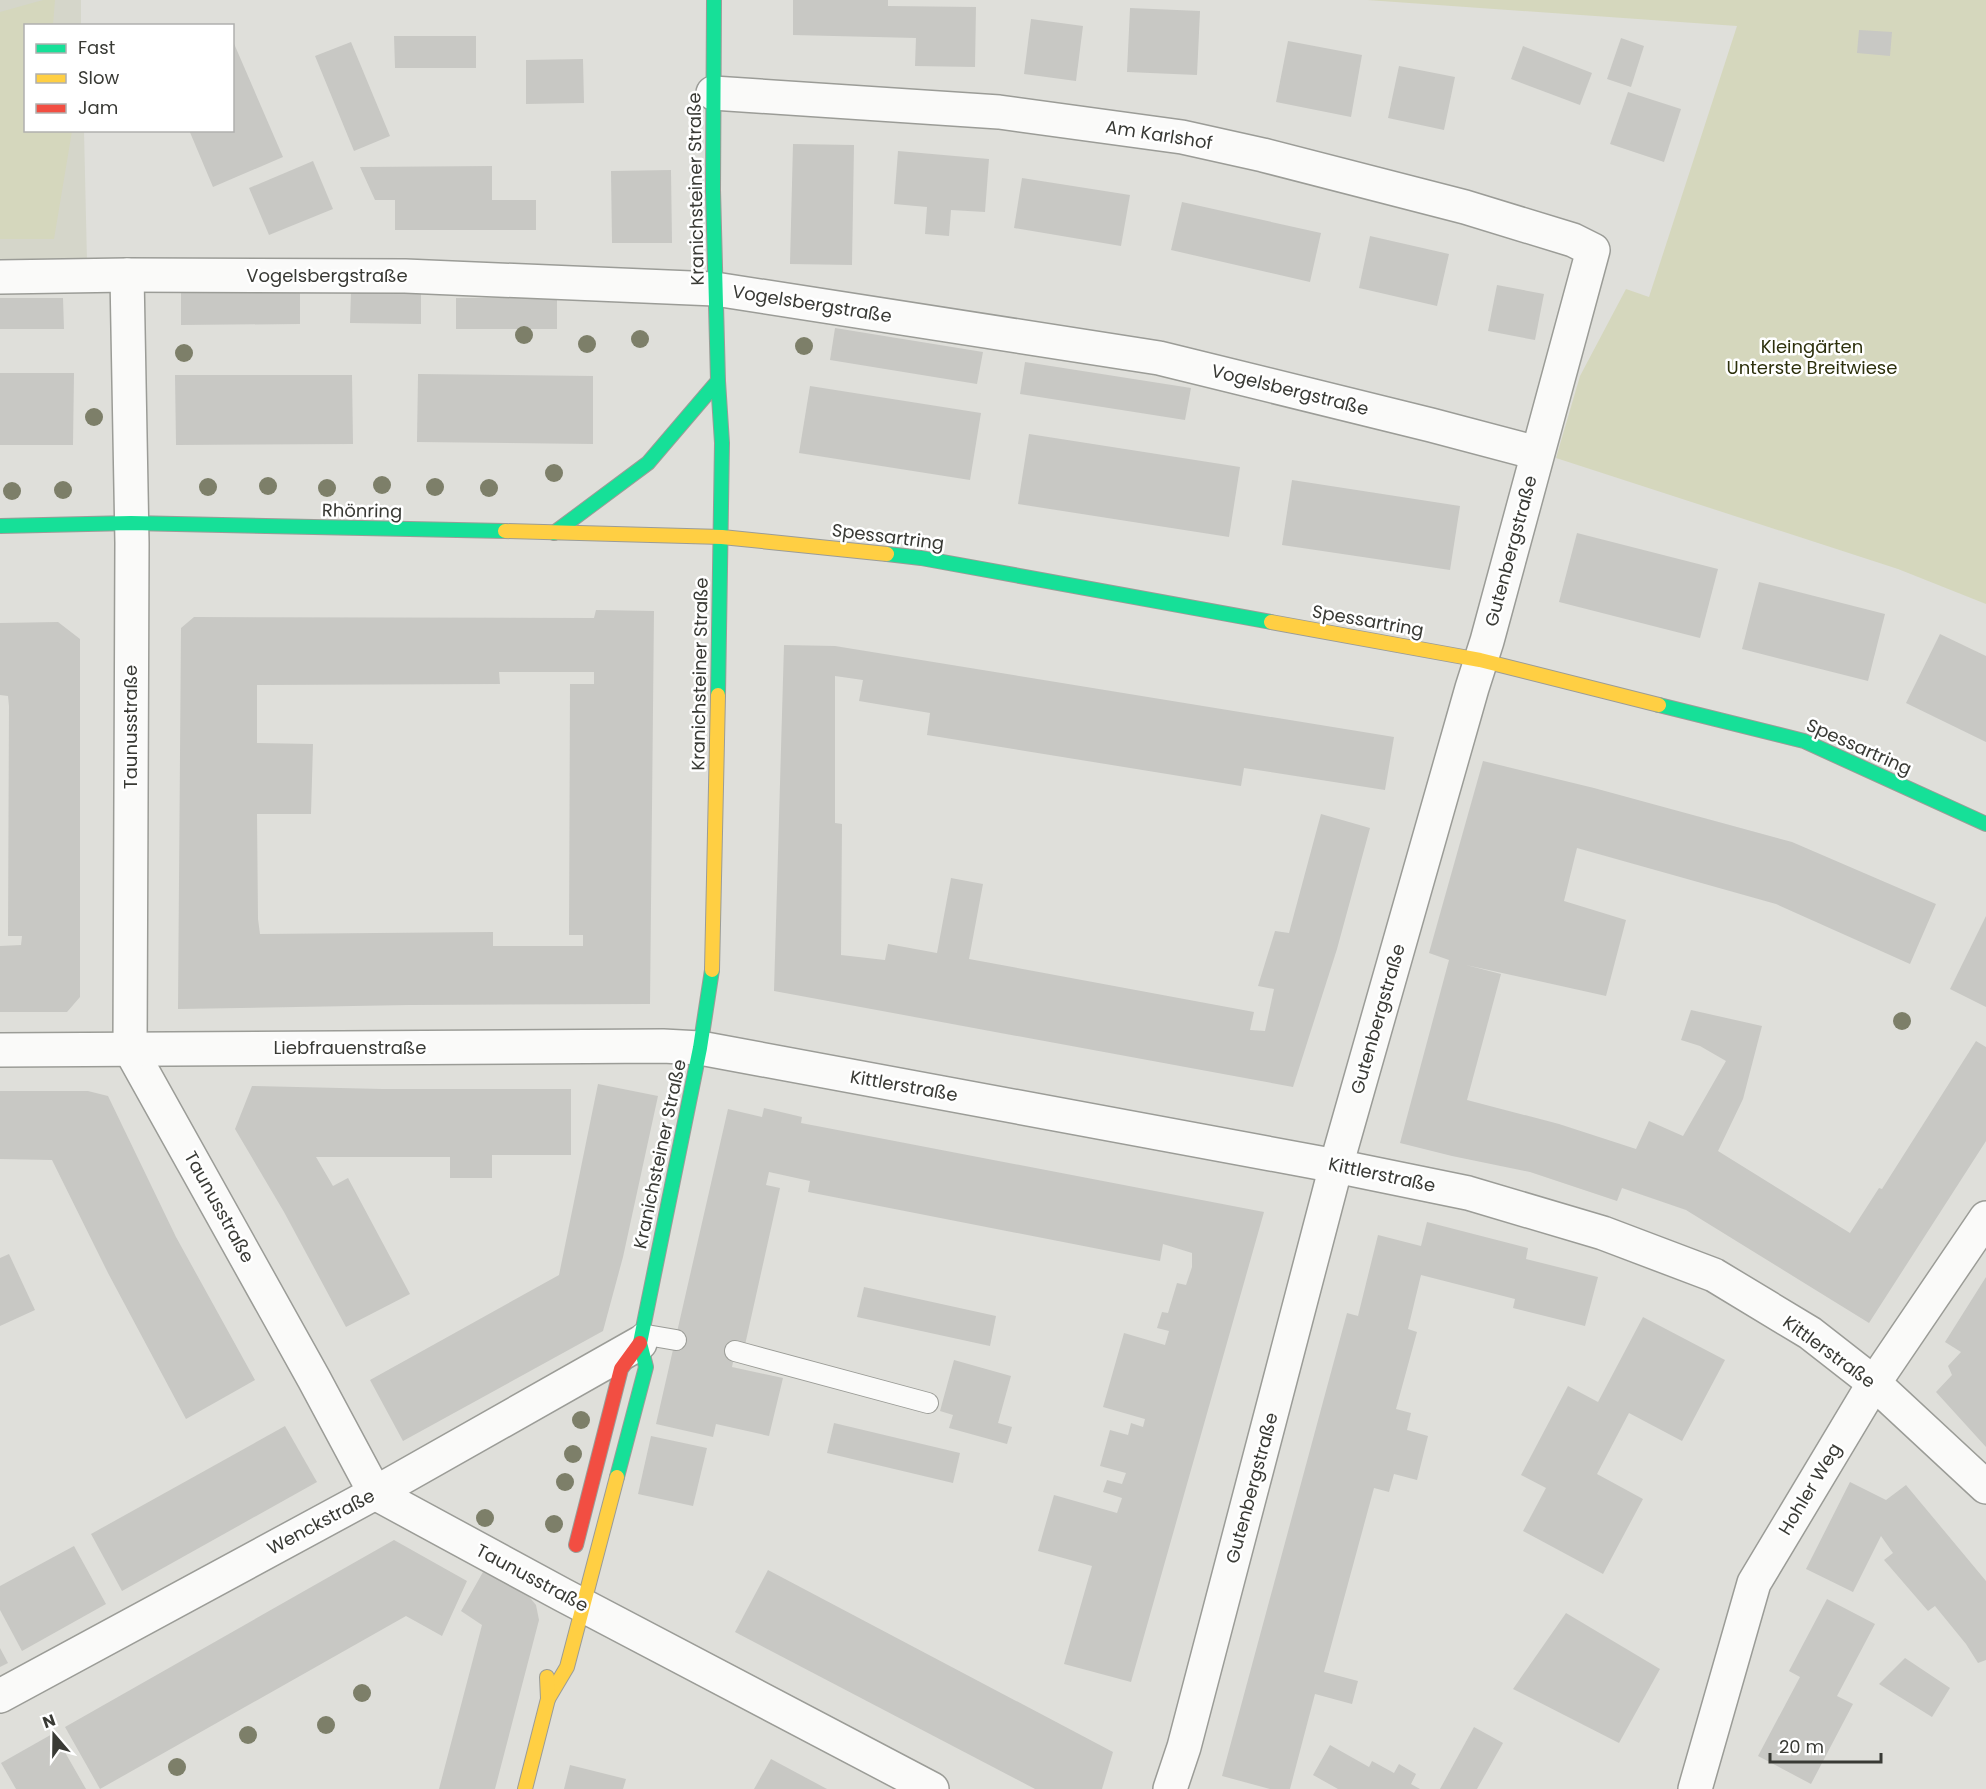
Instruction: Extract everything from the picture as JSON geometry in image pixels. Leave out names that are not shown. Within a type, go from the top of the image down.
[{"type":"main road","name":"Kranichsteiner Straße","points":[[574,1554],[621,1369],[640,1339],[700,1048],[712,977],[722,537],[722,443],[715,289],[712,93],[714,0]]},
{"type":"main road","points":[[554,533],[648,463],[718,381]]},
{"type":"main road","name":"Rhönring","points":[[0,526],[131,523],[722,537]]},
{"type":"main road","name":"Spessartring","points":[[722,537],[921,558],[1480,660],[1804,741],[1986,824]]},
{"type":"main road","name":"Kranichsteiner Straße","points":[[548,1699],[567,1667],[568,1598],[646,1367],[640,1339]]},
{"type":"main road","name":"Kranichsteiner Straße","points":[[525,1789],[548,1699],[547,1668]]},
{"type":"street","name":"Am Karlshof","points":[[712,93],[999,112],[1182,137],[1263,155],[1465,207],[1573,240],[1593,250]]},
{"type":"street","name":"Gutenbergstraße","points":[[1170,1789],[1184,1747],[1336,1166],[1487,641],[1593,250]]},
{"type":"street","name":"Taunusstraße","points":[[127,275],[131,523],[130,1049],[309,1368],[375,1493],[568,1598],[932,1789]]},
{"type":"street","name":"Vogelsbergstraße","points":[[0,277],[405,276],[715,289],[1159,358],[1431,424],[1537,453]]},
{"type":"street","name":"Liebfrauenstraße","points":[[0,1050],[651,1046],[700,1048]]},
{"type":"street","name":"Kittlerstraße","points":[[700,1048],[1336,1166],[1468,1193],[1603,1233],[1714,1275],[1810,1333],[1874,1383],[1986,1487]]},
{"type":"street","name":"Hohler Weg","points":[[1695,1789],[1754,1583],[1874,1383],[1986,1218]]},
{"type":"street","name":"Wenckstraße","points":[[0,1696],[375,1493],[640,1339]]},
{"type":"lane","points":[[640,1339],[676,1340]]},
{"type":"lane","points":[[735,1351],[928,1403]]},
{"type":"shaded area","points":[[0,0],[81,0],[81,24],[24,24],[24,132],[84,132],[87,261],[0,261]]},
{"type":"green space","points":[[43,0],[55,0],[53,24],[24,24],[24,132],[72,132],[54,239],[0,239],[0,12]]},
{"type":"green space","name":"Kleingärten Unterste Breitwiese","points":[[1367,0],[1986,0],[1986,604],[1898,569],[1556,458],[1580,376],[1626,289],[1649,297],[1737,26]]},
{"type":"building","points":[[793,0],[888,0],[888,6],[976,7],[975,67],[915,66],[916,38],[793,35]]},
{"type":"building","points":[[1130,8],[1200,11],[1197,75],[1127,72]]},
{"type":"building","points":[[1031,19],[1083,26],[1076,81],[1024,74]]},
{"type":"building","points":[[1859,30],[1892,32],[1890,56],[1857,53]]},
{"type":"building","points":[[394,36],[476,36],[476,68],[395,68]]},
{"type":"building","points":[[1621,38],[1644,46],[1631,87],[1607,79]]},
{"type":"building","points":[[1288,41],[1362,55],[1351,117],[1276,102]]},
{"type":"building","points":[[351,42],[390,136],[354,151],[315,56]]},
{"type":"building","points":[[234,44],[283,157],[213,187],[190,132],[234,132]]},
{"type":"building","points":[[1523,46],[1592,73],[1580,105],[1511,79]]},
{"type":"building","points":[[583,59],[584,103],[526,104],[526,60]]},
{"type":"building","points":[[1399,66],[1455,77],[1444,130],[1388,118]]},
{"type":"building","points":[[1628,92],[1681,109],[1664,162],[1610,144]]},
{"type":"building","points":[[793,144],[854,145],[852,265],[790,264]]},
{"type":"building","points":[[898,151],[989,159],[985,212],[951,210],[949,236],[925,234],[927,207],[894,204]]},
{"type":"building","points":[[313,161],[333,209],[269,235],[249,188]]},
{"type":"building","points":[[492,166],[492,200],[536,200],[536,230],[395,230],[395,200],[375,200],[360,167]]},
{"type":"building","points":[[671,170],[672,243],[612,243],[611,171]]},
{"type":"building","points":[[1022,178],[1130,195],[1121,246],[1014,228]]},
{"type":"building","points":[[1182,202],[1321,233],[1310,282],[1171,250]]},
{"type":"building","points":[[1370,236],[1449,254],[1437,306],[1359,288]]},
{"type":"building","points":[[1497,285],[1544,294],[1535,340],[1488,331]]},
{"type":"building","points":[[181,291],[300,291],[300,324],[181,325]]},
{"type":"building","points":[[351,291],[421,292],[421,324],[350,323]]},
{"type":"building","points":[[557,297],[557,329],[456,329],[456,298]]},
{"type":"building","points":[[0,298],[63,298],[64,329],[0,329]]},
{"type":"building","points":[[835,328],[983,352],[977,384],[830,360]]},
{"type":"building","points":[[1025,362],[1191,388],[1185,420],[1020,394]]},
{"type":"building","points":[[0,373],[74,373],[73,445],[0,445]]},
{"type":"building","points":[[418,374],[593,376],[593,444],[417,442]]},
{"type":"building","points":[[175,375],[352,375],[353,444],[176,445]]},
{"type":"building","points":[[810,386],[981,413],[970,480],[799,453]]},
{"type":"building","points":[[1029,434],[1240,467],[1229,537],[1018,504]]},
{"type":"building","points":[[1292,480],[1460,506],[1450,570],[1282,545]]},
{"type":"building","points":[[1577,533],[1718,569],[1700,638],[1559,602]]},
{"type":"building","points":[[1759,582],[1885,614],[1868,681],[1742,649]]},
{"type":"building","points":[[596,610],[654,611],[650,1004],[178,1009],[181,628],[194,617],[594,618]],"holes":[[[499,672],[594,672],[594,684],[570,684],[569,935],[583,935],[583,946],[493,946],[493,932],[260,934],[257,814],[311,814],[313,744],[257,743],[257,685],[500,684]]]},
{"type":"building","points":[[58,622],[80,639],[80,997],[67,1012],[0,1012],[0,946],[21,945],[22,936],[8,936],[9,706],[8,696],[0,695],[0,623]]},
{"type":"building","points":[[1940,634],[1986,656],[1986,742],[1906,703]]},
{"type":"building","points":[[784,645],[835,646],[1394,737],[1385,790],[1244,768],[1241,786],[927,735],[930,713],[859,701],[863,680],[835,676],[835,823],[842,824],[841,955],[885,960],[888,944],[937,953],[951,878],[983,884],[969,959],[1254,1012],[1250,1030],[1265,1031],[1274,989],[1258,986],[1275,931],[1289,933],[1321,814],[1370,828],[1337,949],[1293,1087],[774,991]]},
{"type":"building","points":[[1483,761],[1594,788],[1792,842],[1936,904],[1910,964],[1776,904],[1577,848],[1564,901],[1626,920],[1606,996],[1466,965],[1501,974],[1467,1100],[1559,1124],[1636,1149],[1649,1121],[1683,1136],[1726,1061],[1700,1046],[1681,1040],[1691,1010],[1762,1026],[1743,1099],[1718,1151],[1850,1233],[1879,1188],[1882,1189],[1976,1041],[1986,1047],[1986,1141],[1869,1323],[1686,1210],[1622,1188],[1617,1201],[1530,1172],[1400,1143],[1449,960],[1429,953]]},
{"type":"building","points":[[1986,916],[1986,1007],[1950,989]]},
{"type":"building","points":[[598,1084],[658,1096],[623,1257],[603,1331],[403,1441],[370,1380],[559,1275]]},
{"type":"building","points":[[252,1086],[571,1089],[571,1155],[492,1155],[492,1178],[450,1178],[450,1157],[316,1157],[333,1186],[348,1178],[410,1294],[346,1327],[284,1212],[235,1129]]},
{"type":"building","points":[[0,1091],[88,1091],[108,1096],[176,1237],[255,1380],[186,1419],[108,1273],[52,1160],[0,1159]]},
{"type":"building","points":[[764,1108],[802,1117],[801,1123],[1264,1212],[1131,1682],[1064,1664],[1092,1566],[1038,1551],[1054,1495],[1117,1513],[1122,1498],[1103,1492],[1107,1480],[1122,1484],[1126,1473],[1100,1466],[1110,1430],[1128,1435],[1131,1423],[1143,1427],[1145,1419],[1103,1407],[1124,1333],[1165,1345],[1169,1331],[1157,1328],[1162,1312],[1168,1313],[1177,1283],[1186,1285],[1192,1267],[1192,1253],[1163,1244],[1160,1261],[808,1192],[810,1181],[769,1172],[766,1185],[780,1188],[745,1345],[737,1343],[732,1367],[783,1378],[769,1436],[716,1424],[713,1437],[656,1424],[728,1109],[762,1117]]},
{"type":"building","points":[[1427,1222],[1528,1248],[1526,1259],[1598,1277],[1585,1326],[1513,1308],[1515,1299],[1421,1275],[1408,1329],[1417,1332],[1396,1409],[1411,1413],[1407,1430],[1428,1436],[1417,1480],[1394,1474],[1389,1492],[1374,1488],[1324,1672],[1358,1681],[1352,1704],[1315,1694],[1290,1789],[1270,1789],[1222,1776],[1347,1313],[1358,1316],[1378,1235],[1421,1246]]},
{"type":"building","points":[[9,1254],[35,1310],[0,1326],[0,1258]]},
{"type":"building","points":[[1986,1277],[1986,1447],[1936,1392],[1952,1375],[1948,1366],[1961,1352],[1945,1342]]},
{"type":"building","points":[[864,1287],[996,1316],[990,1346],[857,1317]]},
{"type":"building","points":[[1643,1317],[1725,1360],[1682,1441],[1629,1413],[1597,1474],[1643,1499],[1603,1574],[1523,1531],[1546,1488],[1521,1475],[1568,1386],[1598,1402]]},
{"type":"building","points":[[954,1360],[1011,1376],[998,1423],[1012,1427],[1007,1444],[949,1428],[953,1415],[940,1411]]},
{"type":"building","points":[[834,1423],[960,1453],[953,1483],[827,1453]]},
{"type":"building","points":[[285,1426],[317,1482],[122,1591],[91,1534]]},
{"type":"building","points":[[651,1436],[707,1448],[693,1506],[638,1494]]},
{"type":"building","points":[[1850,1482],[1886,1500],[1906,1485],[1986,1581],[1986,1660],[1978,1663],[1966,1644],[1935,1606],[1928,1611],[1884,1560],[1893,1553],[1881,1536],[1853,1592],[1806,1569]]},
{"type":"building","points":[[394,1540],[467,1581],[442,1636],[406,1616],[100,1789],[65,1727]]},
{"type":"building","points":[[74,1546],[106,1604],[22,1651],[0,1610],[0,1586]]},
{"type":"building","points":[[768,1570],[1113,1752],[1102,1789],[1035,1789],[735,1632]]},
{"type":"building","points":[[483,1572],[526,1593],[536,1605],[539,1620],[495,1789],[439,1789],[482,1625],[461,1611]]},
{"type":"building","points":[[1827,1599],[1875,1624],[1837,1696],[1853,1704],[1811,1784],[1758,1756],[1800,1677],[1789,1671]]},
{"type":"building","points":[[1566,1613],[1660,1669],[1619,1743],[1513,1689]]},
{"type":"building","points":[[0,1648],[8,1663],[0,1667]]},
{"type":"building","points":[[1905,1658],[1950,1688],[1932,1717],[1879,1684]]},
{"type":"building","points":[[1474,1727],[1503,1743],[1477,1789],[1440,1789]]},
{"type":"building","points":[[54,1733],[86,1789],[16,1789],[1,1763]]},
{"type":"building","points":[[1330,1745],[1369,1767],[1372,1761],[1394,1773],[1399,1764],[1416,1774],[1411,1784],[1420,1789],[1338,1789],[1313,1775]]},
{"type":"building","points":[[771,1759],[827,1789],[754,1789]]},
{"type":"building","points":[[570,1765],[626,1779],[623,1789],[564,1789]]},
{"type":"traffic: fast","points":[[714,0],[713,190],[722,443],[718,695]]},
{"type":"traffic: fast","points":[[554,533],[648,463],[718,381]]},
{"type":"traffic: fast","points":[[0,526],[131,523],[505,531]]},
{"type":"traffic: fast","points":[[887,554],[921,558],[1271,622]]},
{"type":"traffic: fast","points":[[1659,705],[1804,741],[1986,824]]},
{"type":"traffic: fast","points":[[617,1477],[646,1367],[640,1343],[700,1048],[712,970]]},
{"type":"traffic: slow","points":[[505,531],[722,537],[887,554]]},
{"type":"traffic: slow","points":[[1271,622],[1480,660],[1659,705]]},
{"type":"traffic: slow","points":[[712,970],[718,695]]},
{"type":"traffic: slow","points":[[548,1699],[567,1667],[617,1477]]},
{"type":"traffic: slow","points":[[525,1789],[548,1699],[547,1677]]},
{"type":"traffic: jam","points":[[576,1545],[621,1369],[640,1343]]}]
